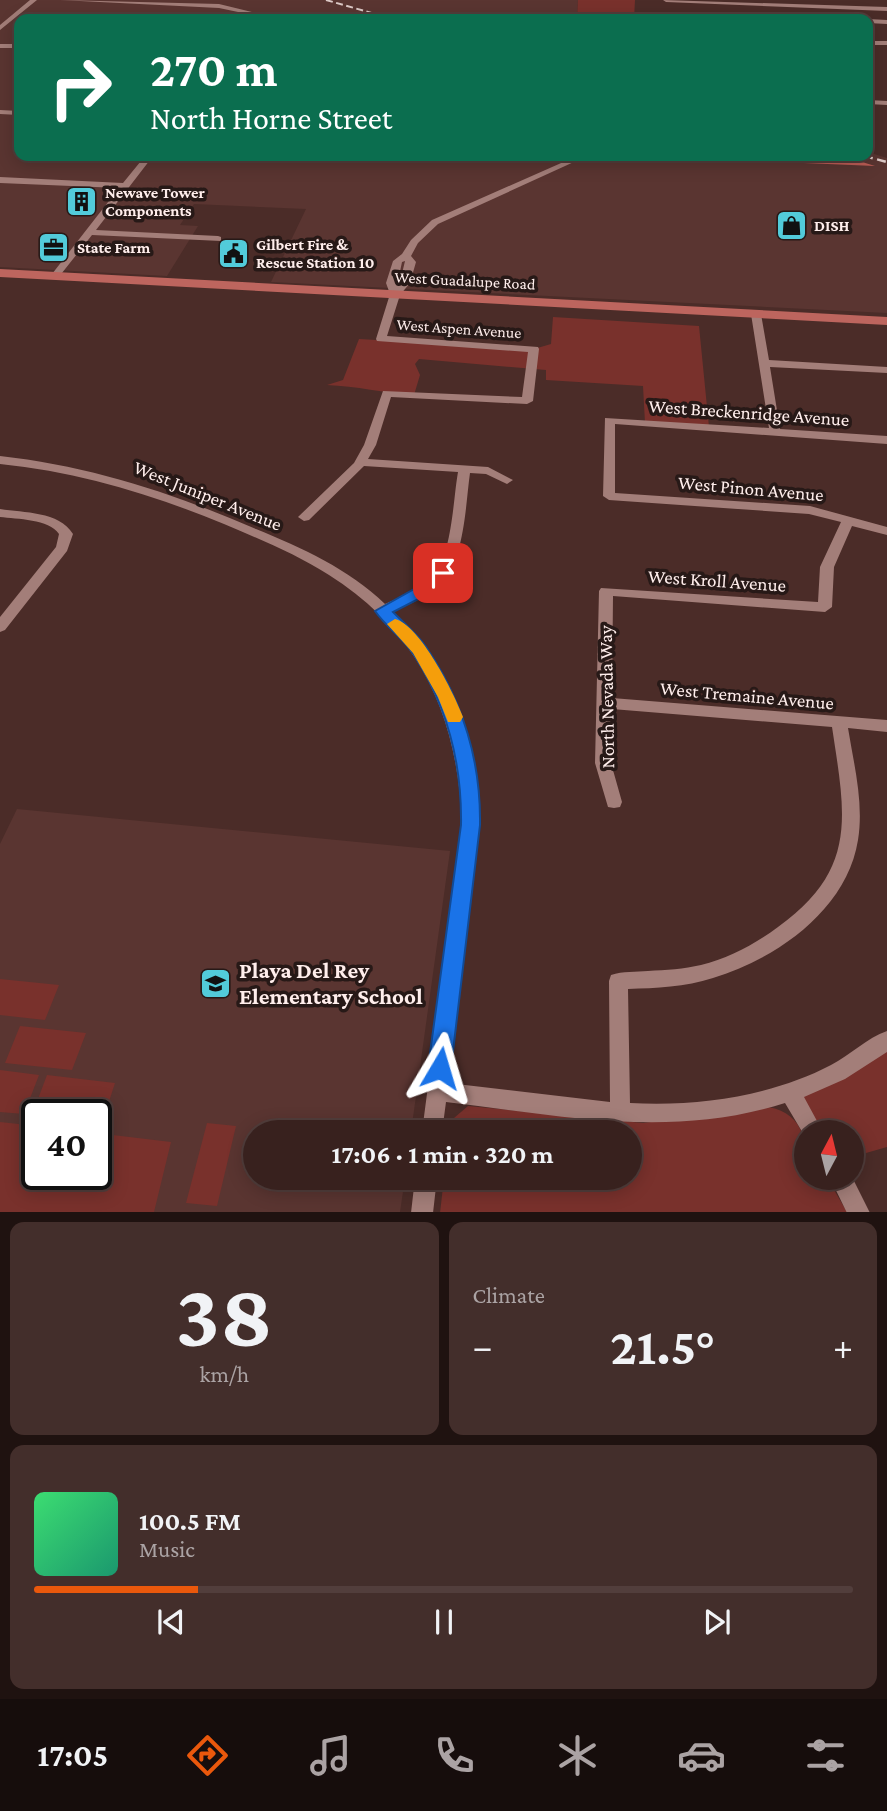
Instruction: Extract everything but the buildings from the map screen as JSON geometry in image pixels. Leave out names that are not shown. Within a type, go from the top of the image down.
[{"type":"main road","name":"West Guadalupe Road","points":[[0,273],[887,321]]},
{"type":"street","points":[[17,14],[34,0]]},
{"type":"street","points":[[63,0],[219,6],[255,14]]},
{"type":"street","points":[[666,0],[841,4],[887,9]]},
{"type":"street","points":[[757,4],[759,14]]},
{"type":"street","points":[[0,28],[14,16]]},
{"type":"street","points":[[55,276],[145,161]]},
{"type":"street","points":[[395,294],[405,283],[411,262],[406,256],[414,242],[435,222],[572,161]]},
{"type":"street","points":[[0,180],[125,186]]},
{"type":"street","points":[[89,232],[218,239]]},
{"type":"street","name":"West Aspen Avenue","points":[[360,462],[370,444],[387,393],[527,401],[534,349],[381,339],[395,294]]},
{"type":"street","points":[[756,314],[775,431]]},
{"type":"street","points":[[765,363],[887,370]]},
{"type":"street","name":"West Breckenridge Avenue","points":[[609,496],[609,421],[887,440]]},
{"type":"street","name":"West Juniper Avenue","points":[[0,460],[88,473],[187,503],[328,568],[383,611],[419,649],[447,697],[458,731],[471,793],[470,825],[433,1120]]},
{"type":"street","points":[[304,517],[360,462],[488,471],[507,480]]},
{"type":"street","points":[[383,611],[428,587],[443,573],[449,558],[464,470]]},
{"type":"street","name":"West Pinon Avenue","points":[[609,496],[774,506],[849,519],[887,531]]},
{"type":"street","points":[[0,513],[42,519],[62,527],[66,534],[62,548],[0,627]]},
{"type":"street","name":"West Kroll Avenue","points":[[606,591],[825,607],[827,567],[849,519]]},
{"type":"street","name":"North Nevada Way","points":[[606,591],[603,763],[614,802]]},
{"type":"street","name":"West Tremaine Avenue","points":[[605,703],[887,726]]},
{"type":"street","points":[[620,1113],[618,981],[663,980],[714,970],[761,949],[805,917],[830,888],[846,855],[851,816],[839,722]]},
{"type":"street","points":[[437,1091],[620,1113],[665,1114],[790,1093],[840,1071],[887,1040]]},
{"type":"street","points":[[790,1093],[806,1120]]},
{"type":"street","points":[[422,1212],[425,1190]]},
{"type":"street","points":[[847,1190],[858,1212]]},
{"type":"shaded area","points":[[0,0],[578,0],[577,14],[14,14],[14,161],[873,161],[873,154],[887,158],[887,313],[271,282],[306,209],[194,204],[180,225],[198,226],[167,276],[0,267]]},
{"type":"shaded area","points":[[578,0],[635,0],[634,14],[577,14]]},
{"type":"shaded area","points":[[757,161],[859,161],[875,166]]},
{"type":"shaded area","points":[[553,317],[699,326],[709,427],[645,423],[643,386],[546,380],[546,370],[419,359],[415,364],[420,375],[414,395],[327,385],[343,380],[359,339],[534,349],[551,344]]},
{"type":"shaded area","name":"Playa Del Rey Elementary School","points":[[17,809],[450,851],[413,1120],[243,1120],[243,1190],[403,1190],[400,1212],[0,1212],[0,844]]},
{"type":"shaded area","points":[[0,979],[59,985],[45,1020],[0,1015]]},
{"type":"shaded area","points":[[20,1026],[86,1033],[72,1070],[5,1063]]},
{"type":"shaded area","points":[[887,1037],[887,1147],[864,1154],[864,1120],[806,1120],[790,1093]]},
{"type":"shaded area","points":[[0,1070],[39,1075],[30,1099],[21,1099],[21,1114],[0,1112]]},
{"type":"shaded area","points":[[47,1075],[115,1083],[110,1099],[38,1099]]},
{"type":"shaded area","points":[[468,1106],[612,1120],[453,1120]]},
{"type":"shaded area","points":[[768,1107],[781,1111],[794,1120],[794,1190],[834,1190],[847,1212],[440,1212],[443,1190],[642,1190],[642,1123]]},
{"type":"shaded area","points":[[0,1122],[21,1124],[21,1190],[112,1190],[112,1135],[171,1142],[154,1212],[0,1212]]},
{"type":"shaded area","points":[[207,1123],[236,1126],[217,1206],[186,1203]]},
{"type":"railway","points":[[326,0],[375,14]]},
{"type":"railway","points":[[873,158],[887,162]]},
{"type":"slow traffic","points":[[395,624],[419,649],[447,697],[454,717]]},
{"type":"place","name":"Newave Tower Components","points":[[82,201]]},
{"type":"place","name":"DISH","points":[[791,225]]},
{"type":"place","name":"State Farm","points":[[54,247]]},
{"type":"place","name":"Gilbert Fire & Rescue Station 10","points":[[233,253]]},
{"type":"place","name":"Playa Del Rey Elementary School","points":[[216,983]]},
{"type":"route","points":[[440,1068],[470,825],[471,793],[468,770],[447,697],[419,649],[383,611],[428,587],[443,573]]}]
